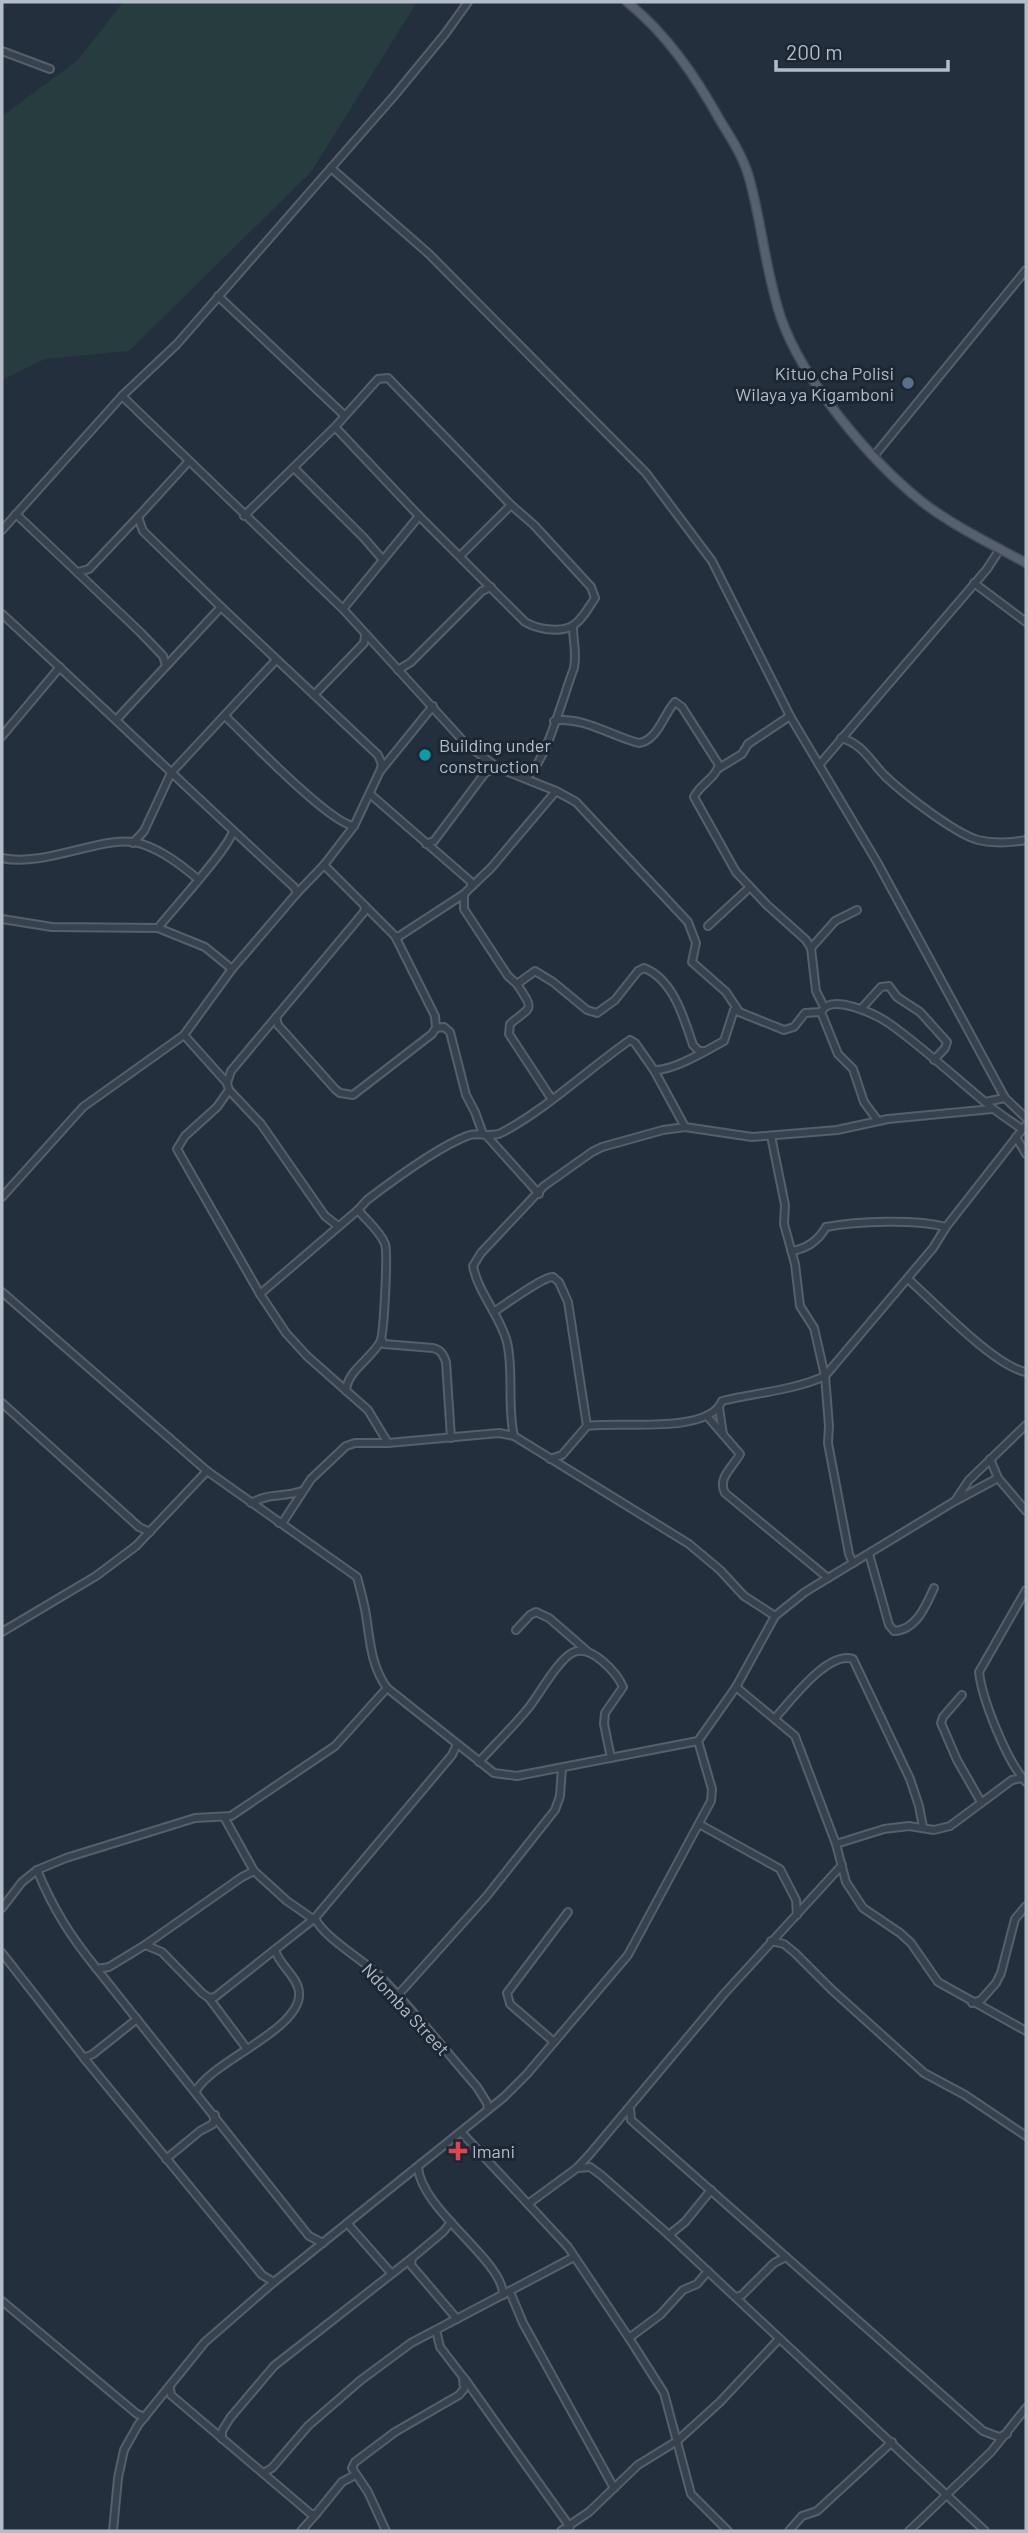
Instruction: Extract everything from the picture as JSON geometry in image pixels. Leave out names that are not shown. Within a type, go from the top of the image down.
[{"type":"main road","points":[[627,2],[669,43],[688,68],[735,145],[747,171],[772,287],[791,342],[820,389],[854,435],[922,502],[955,524],[1026,563]]},
{"type":"street","points":[[2,530],[121,396],[177,344],[446,34],[468,2]]},
{"type":"street","points":[[2,51],[50,69]]},
{"type":"street","points":[[331,168],[429,254],[646,473],[712,561],[790,716],[877,862],[1005,1098],[1026,1118]]},
{"type":"street","points":[[874,456],[1026,270]]},
{"type":"street","points":[[218,296],[344,415]]},
{"type":"street","points":[[244,516],[335,427],[378,379],[388,379],[511,505],[534,525],[594,593],[595,598],[573,627],[562,631],[531,626],[419,516],[335,427]]},
{"type":"street","points":[[121,396],[343,609],[465,743],[498,768],[576,802],[678,911],[694,933],[696,943],[692,962],[726,992],[738,1010],[784,1030],[794,1027],[804,1013],[831,1004],[861,1009],[888,1023],[992,1109],[1024,1127],[946,1227],[933,1248],[825,1376],[806,1384],[722,1401],[719,1408],[723,1434]]},
{"type":"street","points":[[78,572],[89,569],[189,461]]},
{"type":"street","points":[[294,468],[383,560]]},
{"type":"street","points":[[460,556],[511,505]]},
{"type":"street","points":[[16,514],[163,656],[166,665]]},
{"type":"street","points":[[343,609],[419,516]]},
{"type":"street","points":[[2,1197],[83,1107],[184,1035],[232,969],[297,892],[324,865],[354,826],[382,764],[378,755],[143,531],[138,517]]},
{"type":"street","points":[[820,764],[1000,549]]},
{"type":"street","points":[[87,581],[89,569]]},
{"type":"street","points":[[974,583],[1026,622]]},
{"type":"street","points":[[398,670],[411,662],[488,585]]},
{"type":"street","points":[[116,720],[221,607]]},
{"type":"street","points":[[2,614],[297,892]]},
{"type":"street","points":[[525,778],[539,765],[574,667],[576,658],[573,627]]},
{"type":"street","points":[[562,631],[573,642]]},
{"type":"street","points":[[314,695],[364,643],[365,635]]},
{"type":"street","points":[[163,656],[173,659]]},
{"type":"street","points":[[133,843],[144,831],[172,773],[276,660]]},
{"type":"street","points":[[2,736],[60,667]]},
{"type":"street","points":[[554,722],[560,720],[593,726],[629,741],[645,742],[656,733],[675,702],[686,713],[719,768]]},
{"type":"street","points":[[380,771],[433,706]]},
{"type":"street","points":[[790,716],[748,744],[743,754],[719,768],[712,778],[697,790],[694,797],[736,872],[811,948],[816,990],[838,1054],[853,1069],[864,1102],[878,1121]]},
{"type":"street","points":[[226,717],[327,811],[348,826],[354,826]]},
{"type":"street","points":[[841,738],[860,747],[891,781],[928,811],[976,839],[1002,844],[1026,840]]},
{"type":"street","points":[[485,773],[486,761]]},
{"type":"street","points":[[426,844],[434,841],[485,773],[498,768]]},
{"type":"street","points":[[169,782],[179,780]]},
{"type":"street","points":[[395,936],[407,933],[464,894],[491,869],[556,791]]},
{"type":"street","points":[[370,794],[471,881],[472,886]]},
{"type":"street","points":[[158,928],[226,845],[233,831]]},
{"type":"street","points":[[2,858],[41,859],[107,845],[133,843],[142,844],[172,858],[198,879]]},
{"type":"street","points":[[276,1017],[278,1025],[335,1089],[347,1095],[353,1095],[387,1071],[436,1028],[435,1016],[395,936],[324,865]]},
{"type":"street","points":[[708,926],[749,888]]},
{"type":"street","points":[[464,894],[464,909],[529,1003],[528,1012],[510,1024],[509,1034],[551,1098]]},
{"type":"street","points":[[365,906],[358,920],[232,1071],[217,1107],[185,1136],[177,1149],[260,1294],[286,1333],[307,1356],[368,1410],[388,1443]]},
{"type":"street","points":[[811,948],[835,921],[857,910]]},
{"type":"street","points":[[2,919],[52,927],[158,928],[205,947],[232,969]]},
{"type":"street","points":[[517,984],[535,971],[587,1010],[597,1013],[615,1000],[638,971],[644,968],[664,982],[693,1045],[699,1051],[704,1051]]},
{"type":"street","points":[[861,1009],[881,987],[889,986],[897,997],[920,1012],[947,1042],[934,1060]]},
{"type":"street","points":[[654,1070],[667,1068],[724,1041],[732,1012],[738,1010]]},
{"type":"street","points":[[267,1028],[278,1025]]},
{"type":"street","points":[[436,1028],[444,1027],[450,1032],[466,1095],[484,1135],[538,1194]]},
{"type":"street","points":[[184,1035],[261,1124],[325,1216],[338,1226]]},
{"type":"street","points":[[260,1294],[372,1195],[467,1135],[500,1134],[530,1116],[630,1040],[654,1070],[685,1127]]},
{"type":"street","points":[[985,1102],[1005,1098]]},
{"type":"street","points":[[514,1436],[507,1342],[473,1266],[475,1260],[544,1186],[592,1152],[663,1130],[685,1127],[752,1137],[771,1136],[992,1109]]},
{"type":"street","points":[[771,1136],[785,1205],[784,1224],[792,1251],[801,1310],[814,1328],[825,1376],[828,1443],[853,1563]]},
{"type":"street","points":[[1016,1137],[1026,1154]]},
{"type":"street","points":[[345,1391],[348,1380],[382,1340],[386,1247],[380,1235],[358,1210]]},
{"type":"street","points":[[792,1251],[803,1250],[821,1237],[826,1227],[853,1222],[931,1223],[946,1227]]},
{"type":"street","points":[[495,1311],[548,1276],[559,1282],[568,1302],[587,1426]]},
{"type":"street","points":[[908,1279],[1000,1359],[1017,1370],[1026,1372]]},
{"type":"street","points":[[2,1292],[207,1471],[357,1577],[376,1669],[387,1688],[494,1773],[508,1776],[698,1741],[736,1687],[775,1615],[828,1578],[998,1478]]},
{"type":"street","points":[[382,1340],[384,1344],[395,1346],[433,1348],[443,1354],[446,1362],[451,1438]]},
{"type":"street","points":[[2,1403],[139,1527],[150,1532]]},
{"type":"street","points":[[550,1459],[562,1455],[587,1426],[655,1426],[706,1416],[719,1408]]},
{"type":"street","points":[[706,1416],[740,1454],[723,1478],[722,1489],[725,1493],[828,1578]]},
{"type":"street","points":[[955,1501],[969,1480],[1026,1425]]},
{"type":"street","points":[[279,1523],[283,1522],[311,1479],[346,1447],[355,1443],[388,1443],[499,1433],[514,1436],[689,1544],[720,1570],[744,1596],[775,1615]]},
{"type":"street","points":[[990,1460],[998,1478],[1026,1511]]},
{"type":"street","points":[[2,1632],[96,1576],[136,1546],[207,1471]]},
{"type":"street","points":[[251,1503],[273,1494],[290,1495],[302,1491]]},
{"type":"street","points":[[869,1554],[889,1625],[894,1631],[907,1628],[921,1614],[934,1588]]},
{"type":"street","points":[[1012,1780],[1024,1780],[986,1705],[979,1672],[1026,1590]]},
{"type":"street","points":[[516,1630],[536,1612],[549,1618],[610,1669],[623,1687],[605,1713],[604,1724],[611,1758]]},
{"type":"street","points":[[480,1762],[532,1704],[569,1654],[577,1650],[587,1651]]},
{"type":"street","points":[[775,1718],[830,1662],[846,1656],[853,1659],[910,1779],[923,1827]]},
{"type":"street","points":[[736,1687],[795,1736],[836,1844],[846,1882],[863,1908],[911,1943],[938,1982],[1026,2031]]},
{"type":"street","points":[[2,1908],[22,1882],[37,1870],[66,1858],[195,1818],[231,1816],[335,1746],[387,1688]]},
{"type":"street","points":[[962,1695],[941,1723],[957,1760],[981,1801]]},
{"type":"street","points":[[113,2531],[118,2478],[124,2450],[145,2417],[205,2342],[274,2282],[461,2132],[527,2074],[628,1955],[711,1801],[712,1789],[698,1741]]},
{"type":"street","points":[[209,1998],[222,1994],[314,1918],[452,1755],[457,1744]]},
{"type":"street","points":[[398,1995],[486,1898],[555,1810],[560,1796],[562,1768]]},
{"type":"street","points":[[836,1844],[884,1829],[923,1827],[934,1830],[950,1825],[1012,1780],[1018,1769]]},
{"type":"street","name":"Ndomba Street","points":[[224,1817],[254,1871],[287,1901],[314,1918],[398,1995],[477,2087],[488,2109]]},
{"type":"street","points":[[699,1824],[780,1869],[796,1900],[797,1915]]},
{"type":"street","points":[[528,2204],[577,2168],[590,2154],[771,1941],[842,1865]]},
{"type":"street","points":[[37,1870],[53,1907],[73,1938],[309,2236],[323,2243]]},
{"type":"street","points":[[97,1969],[109,1967],[145,1945],[254,1871]]},
{"type":"street","points":[[972,2003],[981,2000],[996,1983],[1015,1919],[1026,1906]]},
{"type":"street","points":[[554,2042],[510,2004],[507,1993],[568,1912]]},
{"type":"street","points":[[771,1941],[784,1944],[795,1953],[924,2073],[965,2095],[1026,2136]]},
{"type":"street","points":[[145,1945],[162,1952],[209,1998],[247,2049]]},
{"type":"street","points":[[196,2091],[208,2078],[280,2024],[297,2006],[299,1987],[277,1957],[275,1950]]},
{"type":"street","points":[[2,1954],[83,2058],[262,2275],[274,2282]]},
{"type":"street","points":[[107,1982],[109,1967]]},
{"type":"street","points":[[83,2058],[93,2054],[137,2019]]},
{"type":"street","points":[[630,2108],[631,2120]]},
{"type":"street","points":[[166,2159],[200,2131],[213,2124],[215,2115]]},
{"type":"street","points":[[621,2119],[631,2120],[983,2431],[999,2437],[1007,2434]]},
{"type":"street","points":[[461,2132],[568,2247],[629,2338],[664,2393],[691,2494],[728,2531]]},
{"type":"street","points":[[590,2154],[590,2167]]},
{"type":"street","points":[[418,2167],[422,2183],[502,2282],[614,2488]]},
{"type":"street","points":[[577,2168],[590,2167],[669,2235],[985,2531]]},
{"type":"street","points":[[669,2235],[685,2222],[711,2190]]},
{"type":"street","points":[[222,2439],[222,2431],[230,2418],[274,2366],[412,2258],[451,2222]]},
{"type":"street","points":[[347,2223],[391,2273]]},
{"type":"street","points":[[736,2297],[742,2295],[775,2263],[786,2257]]},
{"type":"street","points":[[412,2258],[411,2265],[457,2319]]},
{"type":"street","points":[[263,2473],[272,2468],[308,2426],[360,2380],[411,2343],[574,2258]]},
{"type":"street","points":[[629,2338],[660,2315],[683,2290],[696,2284],[708,2271]]},
{"type":"street","points":[[2,2301],[137,2414],[145,2417]]},
{"type":"street","points":[[436,2330],[440,2347],[570,2527]]},
{"type":"street","points":[[561,2531],[570,2527],[638,2465],[677,2441],[720,2402],[779,2339]]},
{"type":"street","points":[[386,2531],[368,2492],[355,2475],[352,2468],[355,2462],[395,2432],[459,2395],[464,2389],[463,2377]]},
{"type":"street","points":[[170,2388],[171,2395],[307,2511],[316,2514]]},
{"type":"street","points":[[909,2531],[948,2496],[1007,2434],[1026,2408]]},
{"type":"street","points":[[789,2531],[802,2516],[817,2511],[891,2442]]},
{"type":"street","points":[[301,2531],[342,2482],[355,2475]]},
{"type":"green space","points":[[123,2],[417,2],[311,172],[129,351],[45,359],[2,380],[2,116],[78,60]]},
{"type":"place","name":"Kituo cha Polisi Wilaya ya Kigamboni","points":[[908,383]]},
{"type":"place","name":"Building under construction","points":[[425,755]]},
{"type":"place","name":"Imani","points":[[458,2151]]}]
